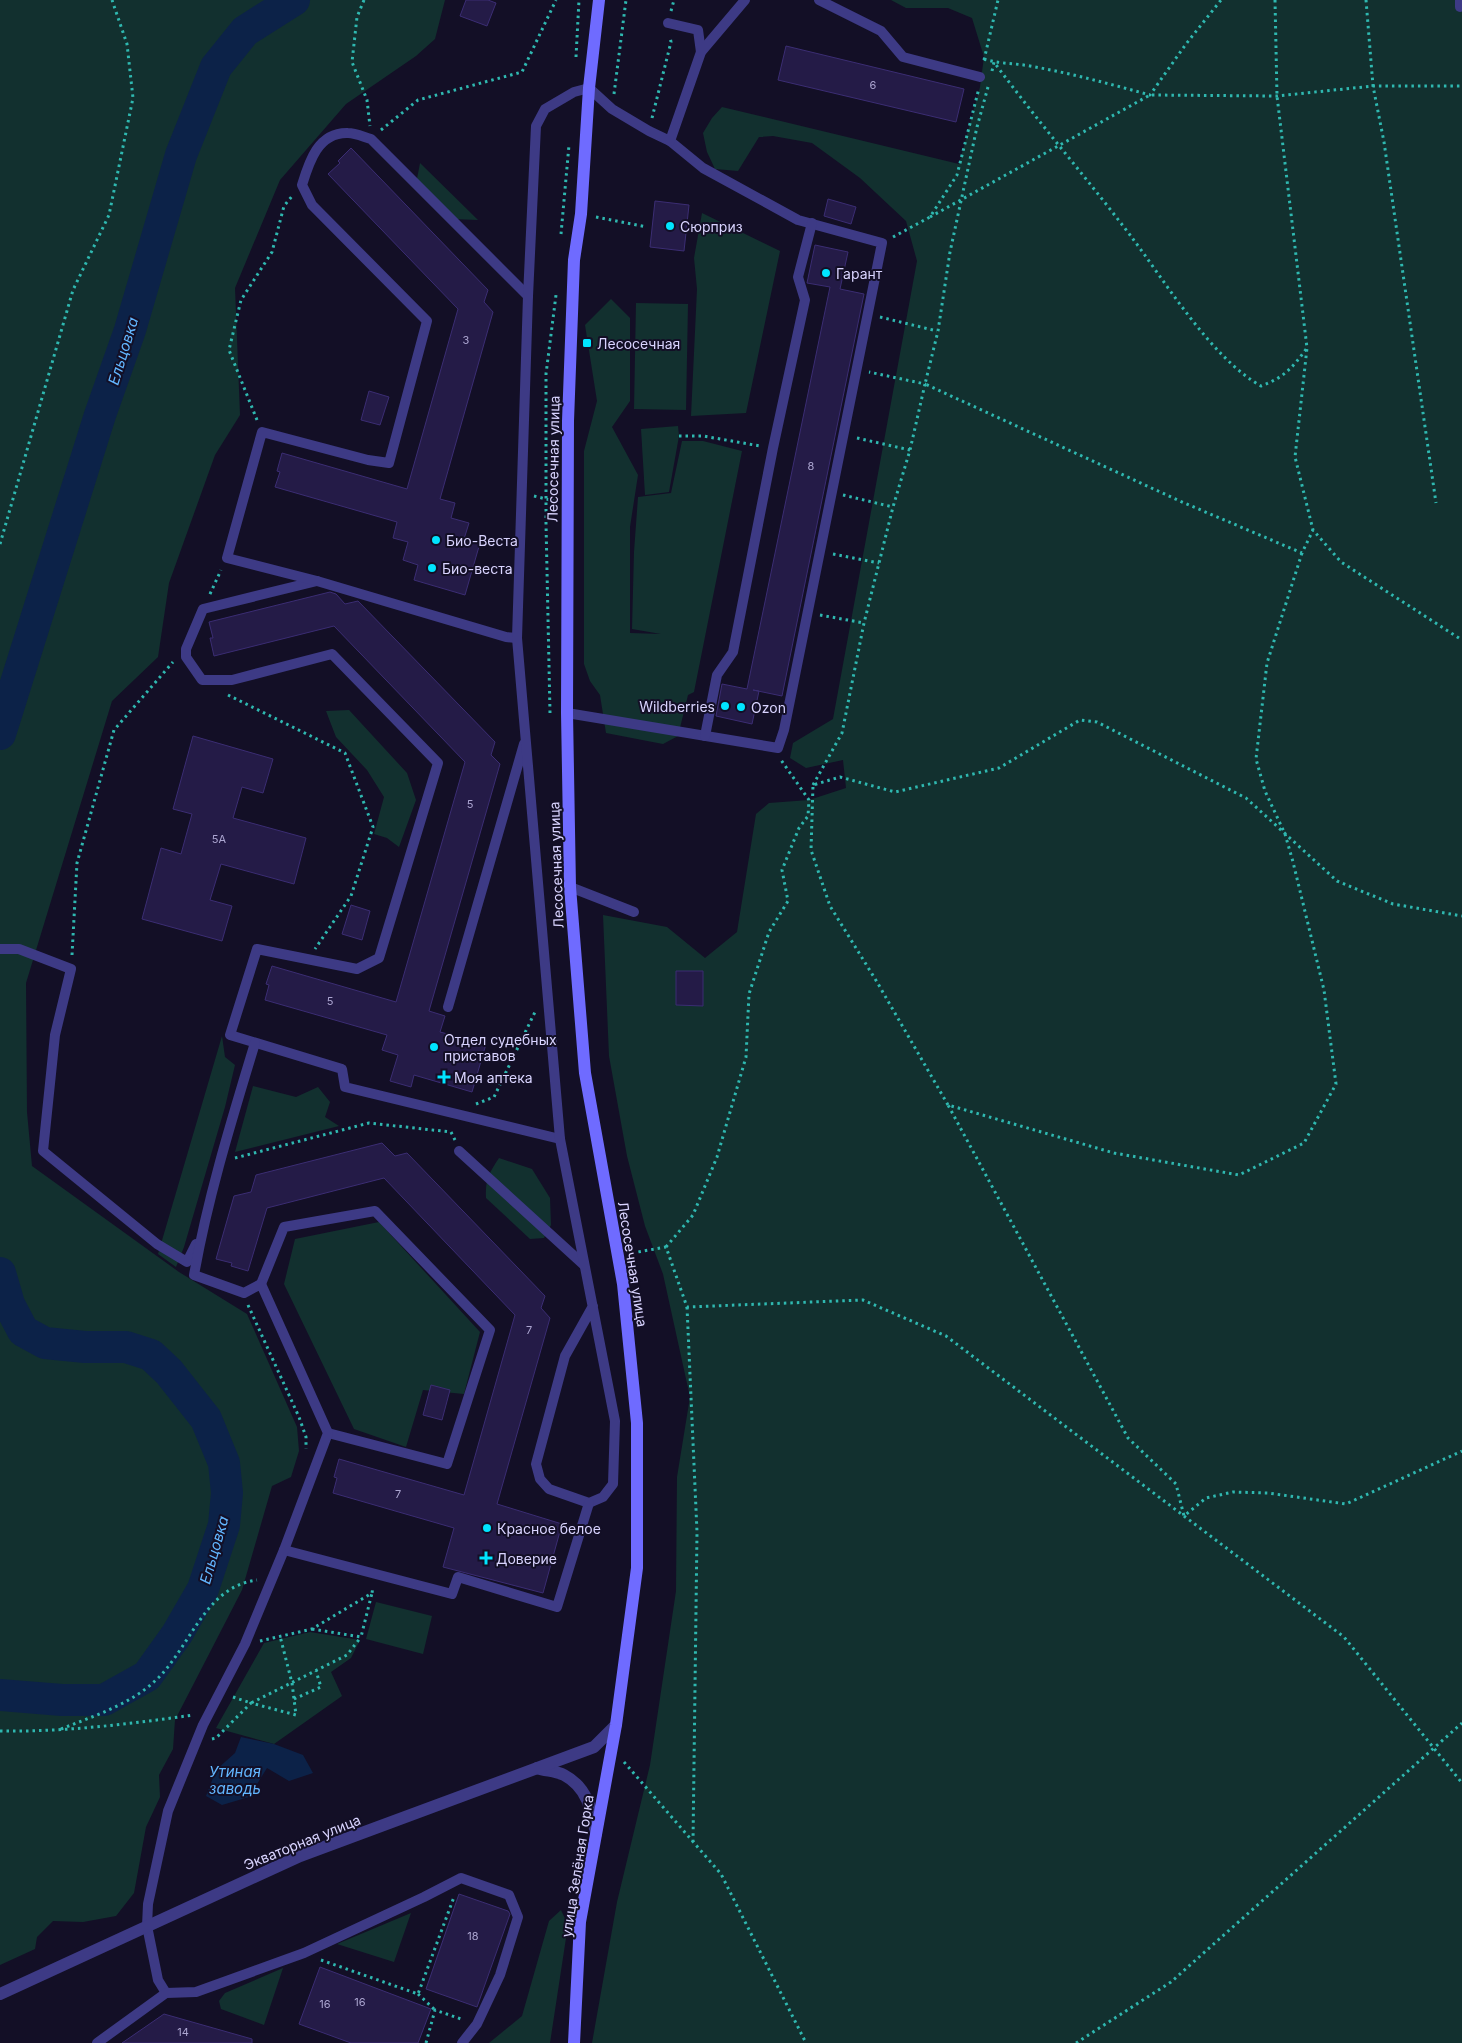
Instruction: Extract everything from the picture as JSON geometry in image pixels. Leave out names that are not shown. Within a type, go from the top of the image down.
[{"type":"street","name":"Лесосечная улица","points":[[599,0],[589,88],[581,214],[574,260],[566,503],[567,713],[570,887],[585,1073],[623,1284],[637,1423],[637,1568],[616,1725]]},
{"type":"street","name":"улица Зелёная Горка","points":[[574,2043],[580,1922],[616,1725]]},
{"type":"street","name":"Экваторная улица","points":[[0,1994],[300,1856],[594,1747],[616,1725]]},
{"type":"street","points":[[537,1768],[563,1775],[581,1787],[592,1810],[596,1834]]},
{"type":"lane","points":[[670,141],[701,52],[745,0]]},
{"type":"lane","points":[[819,0],[881,31],[903,57],[985,79]]},
{"type":"lane","points":[[668,23],[698,30],[701,52]]},
{"type":"lane","points":[[567,713],[778,748],[784,730],[833,493],[882,243],[798,220],[702,168],[670,141],[612,110],[589,88],[574,92],[545,109],[536,126],[528,296],[517,638],[560,1139],[593,1306],[614,1421],[613,1484],[603,1497],[589,1503],[549,1489],[540,1479],[536,1464],[565,1356],[593,1306]]},
{"type":"lane","points":[[517,638],[506,637],[317,581],[227,558],[262,432],[368,460],[389,463],[427,321],[312,205],[302,185],[312,156],[330,136],[348,133],[371,139],[528,296]]},
{"type":"lane","points":[[705,736],[717,675],[733,652],[773,448],[805,300],[798,277],[812,224]]},
{"type":"lane","points":[[317,581],[203,609],[186,648],[186,657],[202,680],[232,680],[332,654],[438,763],[379,958],[356,969],[257,949],[230,1035],[342,1069],[345,1087],[560,1139]]},
{"type":"lane","points":[[448,1007],[526,738]]},
{"type":"lane","points":[[570,887],[634,912]]},
{"type":"lane","points":[[0,948],[19,949],[71,969],[55,1034],[43,1151],[157,1244],[186,1262],[201,1236]]},
{"type":"lane","points":[[255,1042],[220,1162],[201,1236],[194,1275],[244,1292],[261,1284],[284,1227],[375,1211],[490,1330],[447,1464],[328,1434]]},
{"type":"lane","points":[[459,1151],[584,1265]]},
{"type":"lane","points":[[166,1993],[158,1980],[147,1926],[148,1904],[168,1811],[196,1743],[245,1644],[284,1550],[328,1434],[261,1284]]},
{"type":"lane","points":[[284,1550],[452,1594],[458,1577],[557,1607],[589,1503]]},
{"type":"lane","points":[[97,2043],[166,1993],[196,1992],[304,1954],[424,1898],[461,1878],[509,1894],[518,1918],[500,1975],[477,2024],[462,2043]]},
{"type":"path","points":[[0,544],[73,290],[108,215],[133,98],[127,44],[112,0]]},
{"type":"path","points":[[364,0],[357,18],[352,62],[366,100],[371,139]]},
{"type":"path","points":[[371,139],[418,100],[522,72],[556,0]]},
{"type":"path","points":[[612,110],[626,0]]},
{"type":"path","points":[[649,131],[671,42],[668,23],[674,0]]},
{"type":"path","points":[[998,0],[984,59],[985,79],[977,127],[950,252],[938,331],[910,450],[893,507],[864,623],[842,733],[812,785],[811,850],[830,906],[877,982],[948,1105],[1128,1438],[1176,1484],[1184,1516]]},
{"type":"path","points":[[882,243],[1150,95],[1186,44],[1221,0]]},
{"type":"path","points":[[1275,0],[1277,96],[1307,348],[1295,457],[1313,530],[1341,562],[1462,640]]},
{"type":"path","points":[[1366,0],[1373,86],[1384,142],[1436,503]]},
{"type":"path","points":[[984,59],[994,62],[1027,65],[1088,78],[1150,95],[1277,96],[1373,86],[1462,86]]},
{"type":"path","points":[[992,72],[994,62]]},
{"type":"path","points":[[994,62],[1023,102],[1129,234],[1196,325],[1249,380],[1261,386],[1278,380],[1289,372],[1307,348]]},
{"type":"path","points":[[930,217],[956,175],[978,96],[985,79]]},
{"type":"path","points":[[262,432],[229,350],[241,300],[272,252],[284,206],[302,185]]},
{"type":"path","points":[[562,212],[646,227]]},
{"type":"path","points":[[868,314],[938,331]]},
{"type":"path","points":[[856,369],[925,384],[1182,502],[1302,553]]},
{"type":"path","points":[[844,435],[910,450]]},
{"type":"path","points":[[679,436],[703,436],[773,448]]},
{"type":"path","points":[[521,493],[566,503]]},
{"type":"path","points":[[833,493],[893,507]]},
{"type":"path","points":[[948,1105],[1114,1153],[1239,1175],[1304,1143],[1336,1084],[1324,990],[1285,834],[1265,791],[1256,759],[1267,663],[1302,553],[1313,530]]},
{"type":"path","points":[[820,552],[879,563]]},
{"type":"path","points":[[203,609],[227,558]]},
{"type":"path","points":[[807,612],[864,623]]},
{"type":"path","points":[[71,969],[77,863],[114,730],[186,648]]},
{"type":"path","points":[[224,692],[246,705],[345,753],[372,828],[351,896],[307,959]]},
{"type":"path","points":[[812,785],[840,777],[895,792],[999,768],[1080,720],[1097,722],[1246,798],[1337,881],[1393,904],[1462,916]]},
{"type":"path","points":[[618,1255],[666,1247],[693,1215],[717,1157],[746,1057],[749,994],[769,932],[788,901],[782,870],[799,828],[808,816],[809,800],[771,747]]},
{"type":"path","points":[[456,1113],[494,1097],[536,1011]]},
{"type":"path","points":[[220,1162],[369,1123],[452,1132],[459,1151]]},
{"type":"path","points":[[666,1247],[687,1307],[697,1532],[693,1842]]},
{"type":"path","points":[[244,1292],[299,1417],[306,1437],[306,1453]]},
{"type":"path","points":[[687,1307],[863,1300],[946,1336],[1344,1637],[1462,1783]]},
{"type":"path","points":[[1184,1516],[1206,1498],[1233,1492],[1268,1493],[1346,1504],[1462,1451]]},
{"type":"path","points":[[255,1588],[260,1572]]},
{"type":"path","points":[[196,1743],[216,1738],[251,1703],[347,1655],[361,1637],[377,1574]]},
{"type":"path","points":[[61,1729],[131,1699],[155,1681],[181,1650],[216,1599],[236,1584],[258,1580]]},
{"type":"path","points":[[245,1644],[312,1629],[372,1593]]},
{"type":"path","points":[[312,1629],[361,1637]]},
{"type":"path","points":[[220,1693],[296,1716],[292,1684],[280,1636]]},
{"type":"path","points":[[294,1699],[321,1687],[316,1671]]},
{"type":"path","points":[[0,1732],[140,1723],[194,1715]]},
{"type":"path","points":[[1076,2043],[1171,1982],[1462,1723]]},
{"type":"path","points":[[612,1748],[721,1874],[806,2043]]},
{"type":"path","points":[[418,1994],[461,1878]]},
{"type":"path","points":[[304,1954],[418,1994],[435,2010],[477,2024]]},
{"type":"path","points":[[426,2043],[435,2010]]},
{"type":"green space","points":[[0,0],[445,0],[435,39],[416,56],[346,104],[280,180],[235,288],[240,415],[215,455],[169,583],[158,657],[112,701],[26,983],[27,1112],[32,1166],[179,1272],[247,1314],[297,1427],[299,1451],[291,1477],[272,1486],[242,1590],[175,1720],[173,1749],[159,1775],[160,1797],[146,1827],[134,1893],[116,1916],[83,1922],[53,1921],[37,1937],[35,1949],[0,1965]]},
{"type":"green space","points":[[891,0],[1462,0],[1462,2043],[592,2043],[617,1902],[650,1765],[676,1591],[677,1477],[690,1397],[663,1274],[645,1226],[627,1156],[609,1056],[603,915],[667,927],[705,958],[737,932],[756,814],[769,803],[809,800],[846,788],[843,760],[806,768],[790,758],[793,743],[833,719],[917,261],[906,221],[860,178],[812,143],[773,136],[759,137],[738,171],[715,169],[707,152],[703,133],[712,118],[722,107],[959,164],[980,87],[984,57],[972,18],[948,8],[906,8]]},
{"type":"green space","points":[[420,163],[478,220],[453,219],[416,184]]},
{"type":"green space","points":[[702,213],[780,251],[746,413],[691,416],[697,289],[694,258]]},
{"type":"green space","points":[[611,299],[630,318],[630,401],[612,427],[638,475],[630,527],[630,633],[661,634],[632,629],[638,497],[671,493],[682,441],[703,441],[742,451],[694,692],[688,695],[678,736],[663,744],[606,733],[600,695],[590,681],[584,664],[584,451],[597,401],[585,325]]},
{"type":"green space","points":[[636,303],[688,304],[686,410],[634,409]]},
{"type":"green space","points":[[678,426],[679,436],[669,492],[645,495],[641,429]]},
{"type":"green space","points":[[349,710],[407,773],[416,800],[399,847],[387,838],[374,834],[384,797],[367,770],[336,737],[326,711]]},
{"type":"green space","points":[[222,1036],[225,1057],[235,1065],[225,1107],[184,1247],[176,1267],[158,1254]]},
{"type":"green space","points":[[253,1086],[296,1097],[318,1087],[330,1102],[325,1117],[339,1126],[235,1152]]},
{"type":"green space","points":[[499,1158],[532,1169],[550,1198],[551,1225],[544,1238],[530,1239],[486,1198],[488,1177]]},
{"type":"green space","points":[[379,1222],[480,1332],[464,1394],[423,1390],[406,1447],[354,1429],[284,1284],[295,1239]]},
{"type":"green space","points":[[376,1602],[432,1616],[423,1654],[366,1639]]},
{"type":"green space","points":[[310,1632],[360,1640],[351,1658],[331,1672],[342,1696],[274,1744],[216,1728],[264,1643]]},
{"type":"green space","points":[[561,1910],[568,1925],[550,2043],[489,2043],[522,2016],[549,1921]]},
{"type":"green space","points":[[411,1913],[394,1962],[337,1944]]},
{"type":"green space","points":[[283,1968],[264,2025],[221,2009],[219,2001],[225,1993]]},
{"type":"water","name":"Утиная заводь","points":[[241,1737],[274,1744],[303,1755],[313,1773],[289,1781],[267,1768],[249,1797],[222,1805],[206,1796],[216,1770],[235,1753]]},
{"type":"building","points":[[466,0],[488,0],[496,3],[487,26],[460,16]]},
{"type":"building","points":[[786,46],[964,89],[956,122],[778,80]]},
{"type":"building","points":[[351,148],[488,290],[484,302],[493,312],[440,499],[455,503],[451,518],[469,523],[464,539],[480,543],[465,595],[414,580],[418,565],[403,560],[408,542],[393,538],[397,522],[275,487],[280,472],[277,471],[282,453],[407,489],[458,309],[328,174],[340,163],[338,161]]},
{"type":"building","points":[[828,199],[856,207],[851,224],[824,216]]},
{"type":"building","name":"Сюрприз","points":[[655,201],[689,205],[684,251],[650,247]]},
{"type":"building","points":[[815,245],[848,252],[840,289],[864,294],[782,696],[759,691],[752,724],[716,716],[722,684],[747,689],[830,287],[807,283]]},
{"type":"building","points":[[369,391],[389,397],[380,425],[361,420]]},
{"type":"building","points":[[330,592],[336,594],[345,604],[358,601],[495,742],[491,755],[500,764],[429,1011],[445,1016],[440,1032],[486,1044],[472,1092],[414,1075],[411,1087],[390,1081],[398,1055],[382,1050],[387,1035],[265,1000],[269,985],[266,984],[272,966],[396,1002],[465,762],[334,626],[214,656],[210,638],[213,638],[209,622]]},
{"type":"building","points":[[193,736],[273,759],[263,793],[242,787],[233,818],[306,838],[294,884],[221,864],[210,900],[232,906],[222,941],[142,919],[161,848],[181,854],[192,814],[173,809]]},
{"type":"building","points":[[351,905],[370,911],[362,940],[342,934]]},
{"type":"building","points":[[676,971],[703,971],[703,1006],[676,1005]]},
{"type":"building","points":[[382,1143],[395,1156],[407,1153],[545,1296],[541,1308],[550,1318],[497,1504],[562,1524],[543,1593],[443,1567],[454,1528],[333,1493],[337,1478],[334,1477],[339,1459],[464,1495],[515,1315],[384,1178],[267,1208],[248,1271],[231,1266],[232,1263],[216,1259],[234,1196],[251,1192],[256,1175]]},
{"type":"building","points":[[431,1385],[450,1390],[442,1420],[423,1415]]},
{"type":"building","points":[[459,1894],[508,1911],[510,1914],[477,2007],[426,1989]]},
{"type":"building","points":[[320,1967],[431,2009],[418,2043],[351,2043],[299,2024]]},
{"type":"building","points":[[164,2014],[252,2039],[252,2043],[122,2043]]},
{"type":"waterway","name":"Ельцовка","points":[[0,734],[100,415],[130,330],[181,155],[216,67],[245,31],[294,0]]},
{"type":"waterway","name":"Ельцовка","points":[[0,1273],[9,1304],[23,1331],[45,1343],[85,1347],[126,1347],[151,1355],[169,1372],[206,1419],[224,1463],[227,1493],[224,1525],[203,1589],[177,1634],[147,1676],[104,1700],[62,1700],[0,1695]]},
{"type":"place","name":"Сюрприз","points":[[670,226]]},
{"type":"place","name":"Гарант","points":[[826,273]]},
{"type":"place","name":"Лесосечная","points":[[587,343]]},
{"type":"place","name":"Био-Веста","points":[[436,540]]},
{"type":"place","name":"Био-веста","points":[[432,568]]},
{"type":"place","name":"Wildberries","points":[[725,706]]},
{"type":"place","name":"Ozon","points":[[741,707]]},
{"type":"place","name":"Отдел судебных приставов","points":[[434,1047]]},
{"type":"place","name":"Моя аптека","points":[[444,1077]]},
{"type":"place","name":"Красное белое","points":[[487,1528]]},
{"type":"place","name":"Доверие","points":[[486,1558]]}]
